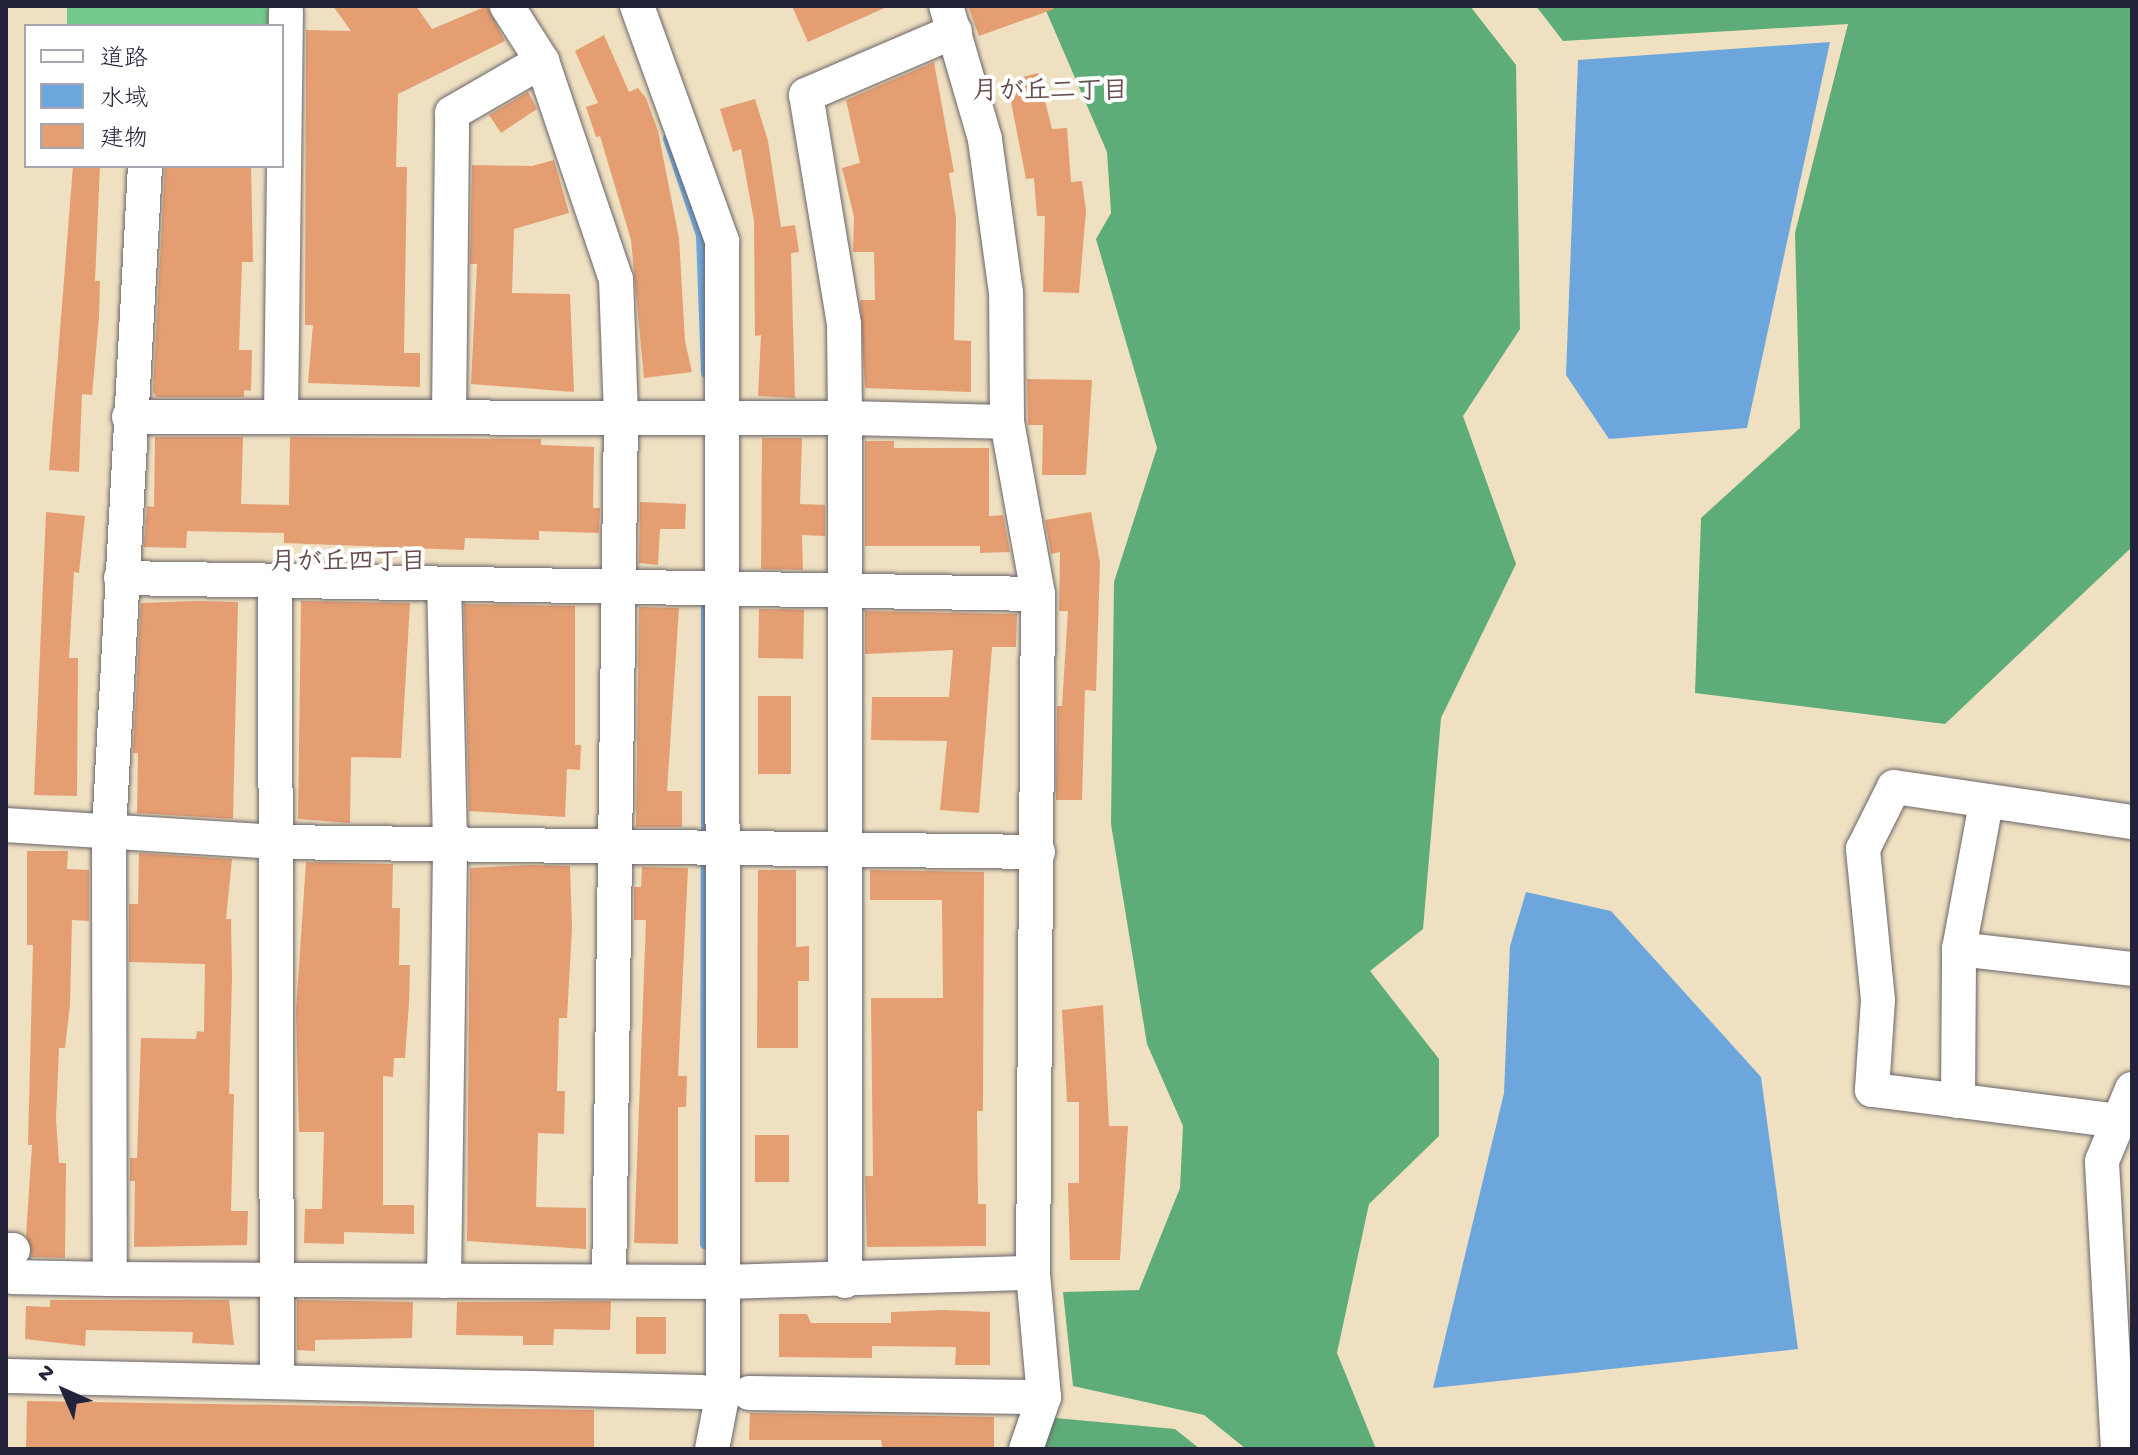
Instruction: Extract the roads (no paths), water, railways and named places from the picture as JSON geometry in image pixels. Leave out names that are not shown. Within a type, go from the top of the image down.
[{"type":"street","points":[[507,6],[542,61],[616,279],[621,416],[609,1281]]},
{"type":"street","points":[[637,6],[722,241],[724,1282],[723,1392],[712,1449]]},
{"type":"street","points":[[284,138],[288,8]]},
{"type":"street","points":[[845,1281],[847,592],[844,324],[806,95],[950,19],[985,139],[1004,278],[1007,422],[1038,594],[1033,1273],[1044,1397],[1026,1449]]},
{"type":"street","points":[[449,417],[452,113],[542,61]]},
{"type":"street","points":[[110,1279],[109,831],[145,168]]},
{"type":"street","points":[[281,417],[284,168]]},
{"type":"street","points":[[129,417],[621,416],[1007,422]]},
{"type":"street","points":[[121,578],[725,591],[1038,594]]},
{"type":"street","points":[[275,581],[277,1382]]},
{"type":"street","points":[[444,585],[450,844],[444,1281]]},
{"type":"street","points":[[2119,1121],[1872,1090],[1878,1000],[1863,849],[1894,787],[1986,803],[2132,822]]},
{"type":"street","points":[[1958,1101],[1959,949],[1986,803]]},
{"type":"street","points":[[6,825],[276,842],[846,853],[1038,852]]},
{"type":"street","points":[[1959,949],[2132,969]]},
{"type":"street","points":[[2117,1447],[2102,1161],[2132,1089]]},
{"type":"street","points":[[10,1259],[110,1279],[724,1282],[845,1281],[1033,1273]]},
{"type":"street","points":[[9,1376],[702,1392]]},
{"type":"street","points":[[749,1393],[1044,1397]]},
{"type":"water","points":[[1830,42],[1747,428],[1609,439],[1566,375],[1578,60]]},
{"type":"water","points":[[1526,892],[1611,911],[1761,1077],[1798,1349],[1433,1388],[1504,1093],[1510,946]]},
{"type":"waterway","points":[[667,138],[700,235],[705,373]]},
{"type":"waterway","points":[[705,596],[705,841]]},
{"type":"waterway","points":[[704,1244],[705,856]]},
{"type":"district","name":"月が丘二丁目","points":[[1050,94]]},
{"type":"district","name":"月が丘四丁目","points":[[348,565]]}]
